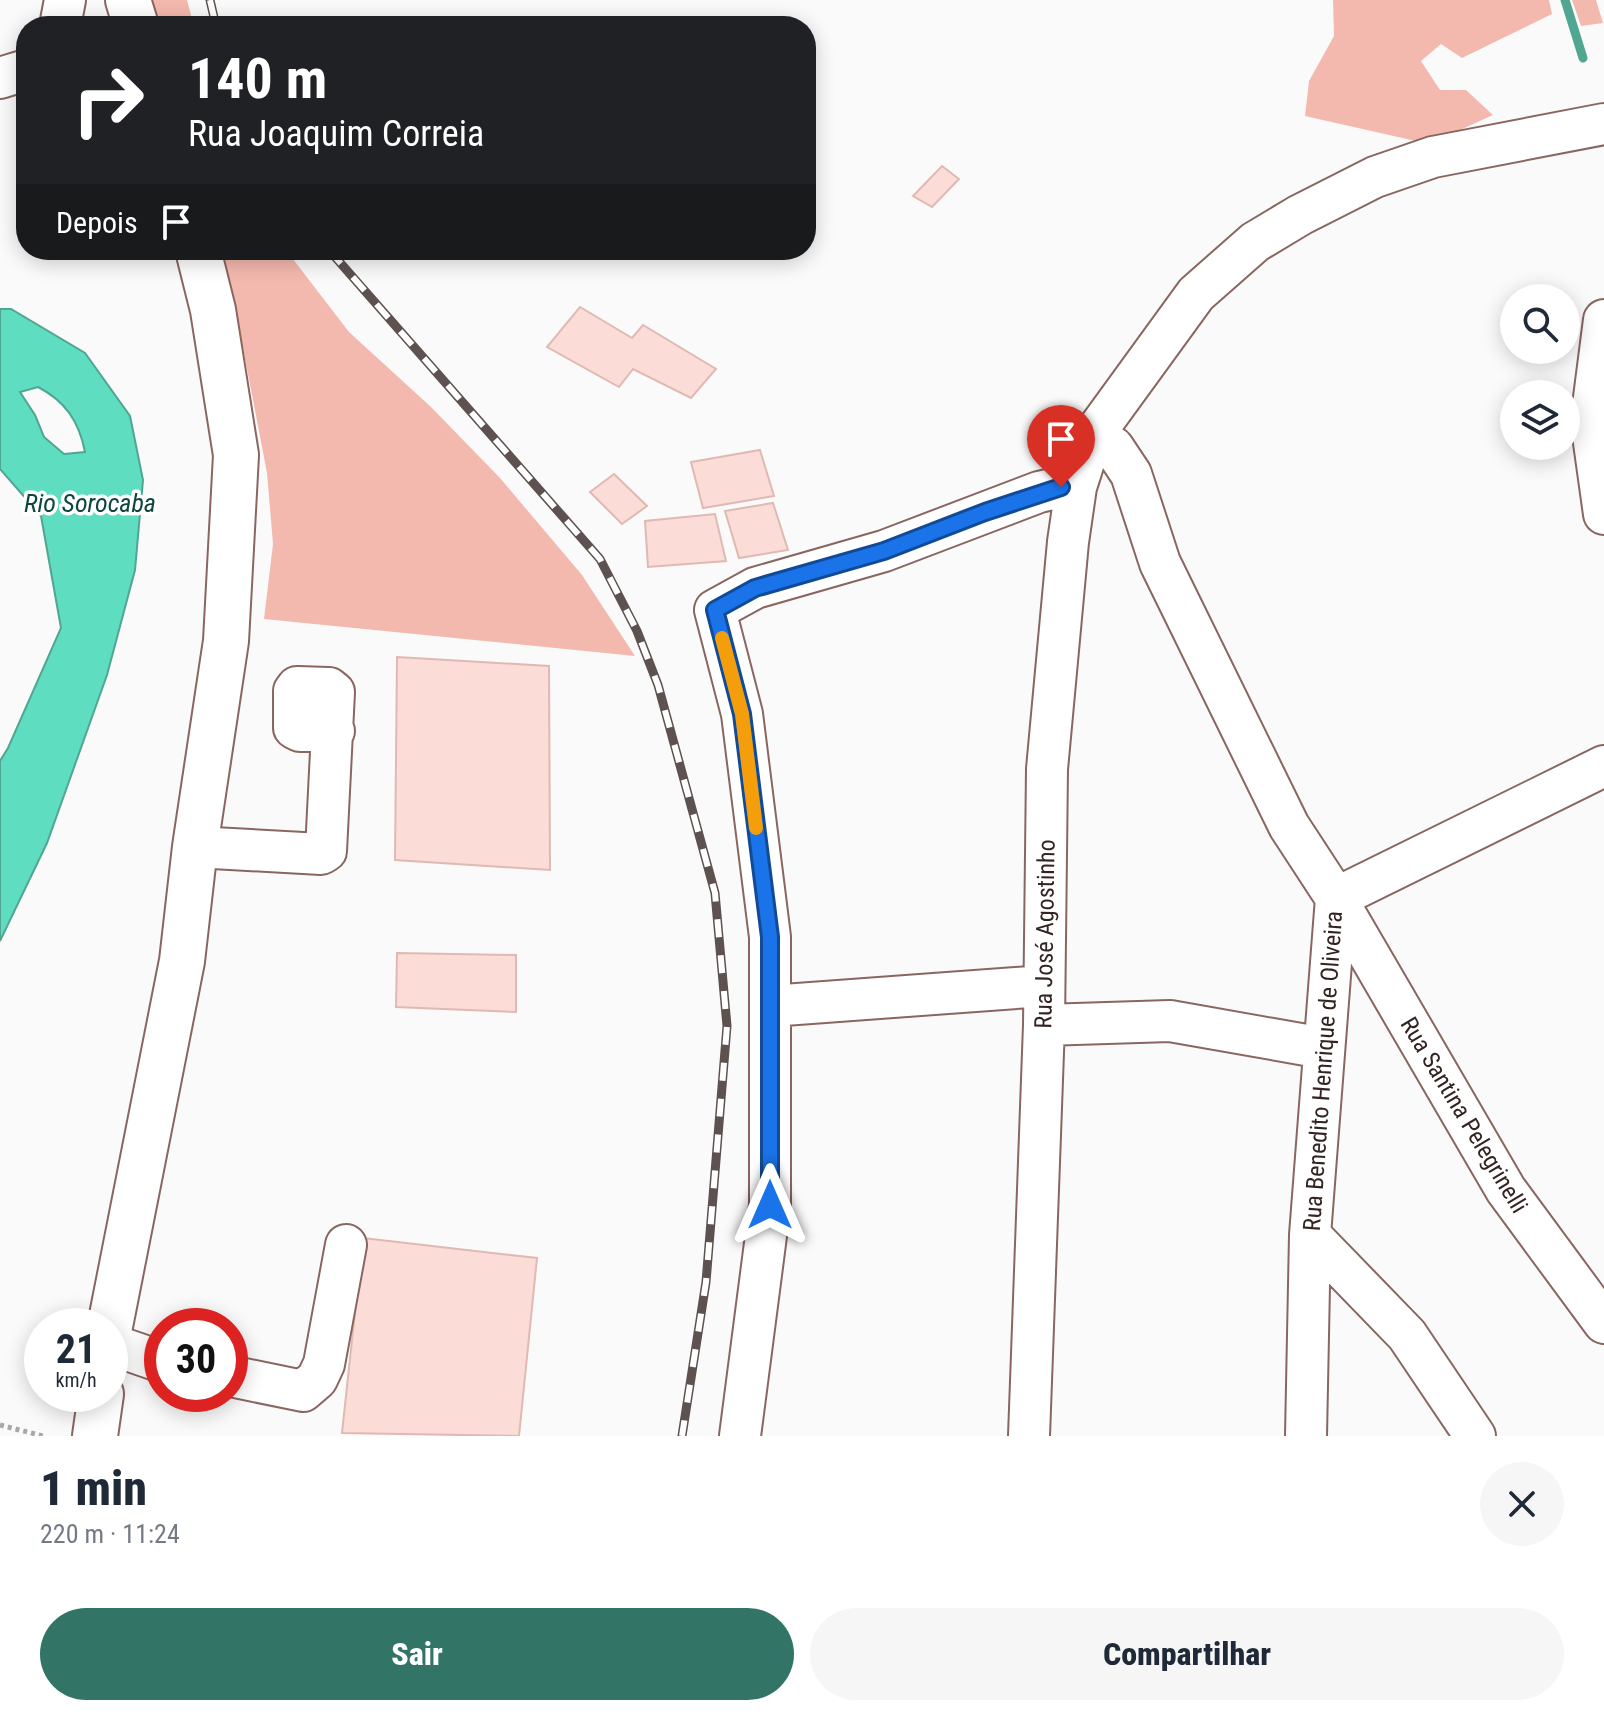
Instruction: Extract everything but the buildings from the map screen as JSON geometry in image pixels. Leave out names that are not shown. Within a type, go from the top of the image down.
[{"type":"main road","points":[[114,1308],[182,961],[195,847],[226,641],[236,455],[213,310],[200,260]]},
{"type":"main road","points":[[95,1436],[98,1412]]},
{"type":"street","name":"Rua José Agostinho","points":[[1029,1436],[1044,1025],[1047,769],[1076,487],[1092,437],[1196,294],[1255,242],[1375,177],[1433,157],[1604,124]]},
{"type":"street","points":[[1604,320],[1598,422],[1604,514]]},
{"type":"street","name":"Rua Benedito Henrique de Oliveira","points":[[1092,437],[1113,447],[1131,474],[1160,563],[1289,826],[1336,898],[1310,1235],[1306,1436]]},
{"type":"street","points":[[740,1436],[770,1205],[770,937],[742,714],[715,610],[755,588],[884,551],[1039,492],[1076,487]]},
{"type":"street","points":[[195,847],[321,854],[326,851],[334,731]]},
{"type":"street","points":[[1336,898],[1604,766]]},
{"type":"street","name":"Rua Santina Pelegrinelli","points":[[1336,898],[1506,1190],[1604,1323]]},
{"type":"street","points":[[770,1006],[1044,986]]},
{"type":"street","points":[[1044,1025],[1170,1021],[1323,1048]]},
{"type":"street","points":[[1310,1235],[1407,1335],[1475,1436]]},
{"type":"street","points":[[248,1380],[303,1391],[317,1379],[324,1364],[346,1245]]},
{"type":"path","points":[[0,1425],[43,1436]]},
{"type":"shaded area","points":[[140,0],[187,0],[191,16],[144,16]]},
{"type":"shaded area","points":[[1333,0],[1549,0],[1552,14],[1462,58],[1441,44],[1421,61],[1440,90],[1466,90],[1493,115],[1429,144],[1305,116],[1309,81],[1334,36]]},
{"type":"shaded area","points":[[1572,0],[1596,0],[1603,23],[1581,26]]},
{"type":"shaded area","points":[[216,260],[294,260],[349,332],[431,407],[500,478],[582,575],[635,656],[264,619],[273,544],[267,473],[243,348]]},
{"type":"water","name":"Rio Sorocaba","points":[[0,309],[11,309],[85,353],[130,416],[143,480],[135,570],[107,675],[47,843],[0,941],[0,761],[61,628],[41,516],[0,469]],"holes":[[[38,387],[69,413],[79,431],[85,452],[64,454],[44,437],[35,415],[20,392]]]},
{"type":"waterway","points":[[1565,0],[1583,58]]},
{"type":"railway","points":[[210,0],[214,16]]},
{"type":"railway","points":[[338,260],[600,559],[637,631],[658,685],[715,893],[727,1026],[706,1282],[682,1436]]},
{"type":"slow traffic","points":[[722,638],[742,714],[756,828]]},
{"type":"route","points":[[770,1205],[770,937],[742,714],[715,610],[755,588],[884,551],[1039,492],[1061,487]]}]
